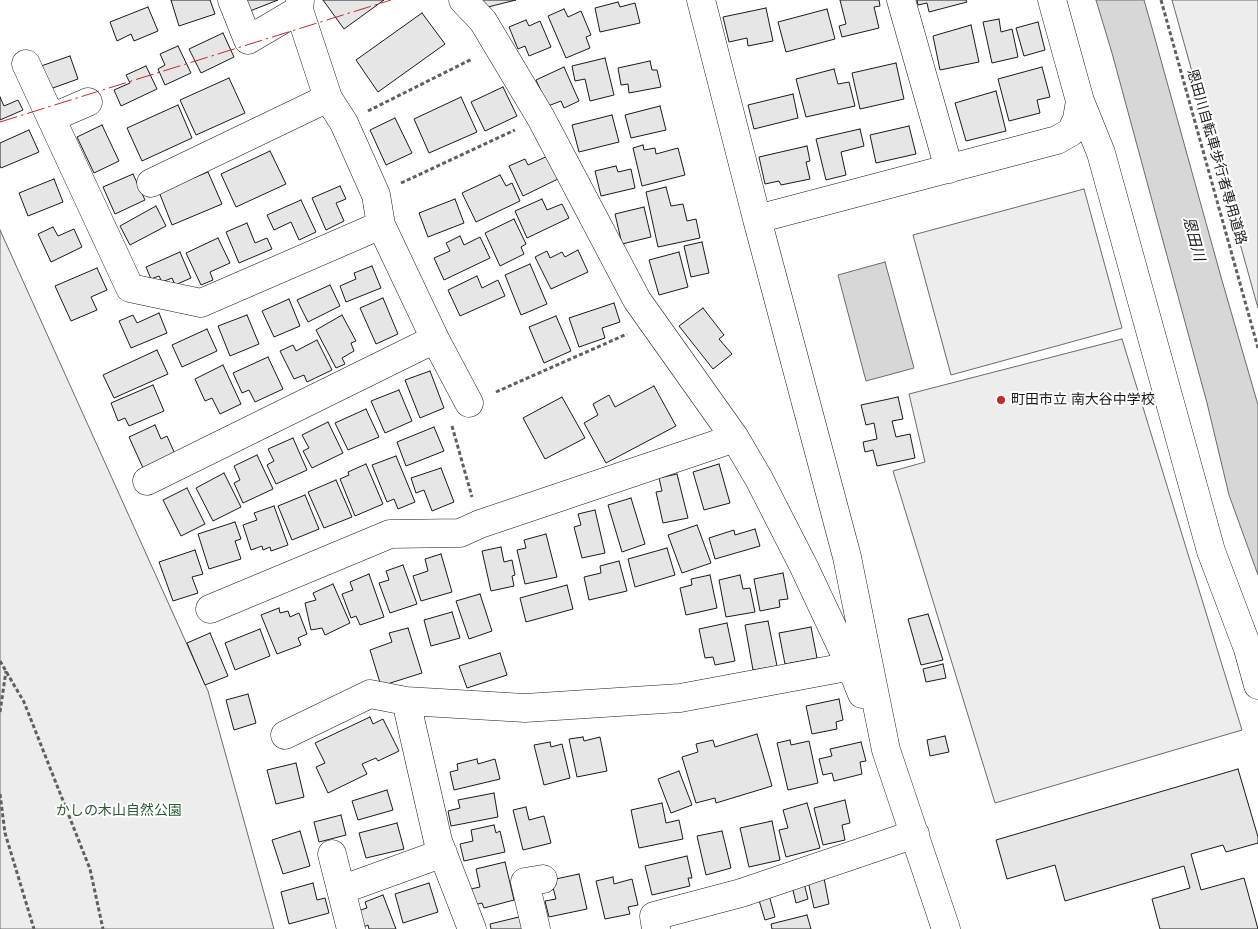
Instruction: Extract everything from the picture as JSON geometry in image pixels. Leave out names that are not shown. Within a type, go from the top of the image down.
[{"type":"street","points":[[232,0],[248,40],[300,5],[328,98],[344,123],[376,195],[381,225],[435,339],[469,403]]},
{"type":"street","points":[[463,0],[483,21],[541,118],[637,300],[735,438],[759,479],[804,567],[860,665]]},
{"type":"street","points":[[701,0],[847,557],[860,665],[886,750],[946,929]]},
{"type":"street","points":[[901,0],[949,169]]},
{"type":"street","points":[[1052,0],[1080,102],[1101,153],[1211,551],[1248,649],[1258,685]]},
{"type":"street","points":[[26,64],[130,288],[201,303],[381,225]]},
{"type":"street","points":[[151,183],[328,98]]},
{"type":"street","points":[[51,118],[88,102]]},
{"type":"street","points":[[757,219],[1058,140],[1071,132],[1077,119],[1080,102]]},
{"type":"street","points":[[147,481],[435,339]]},
{"type":"street","points":[[210,609],[390,534],[460,533],[480,524],[735,438]]},
{"type":"street","points":[[804,567],[847,557]]},
{"type":"street","points":[[285,735],[370,694],[406,701],[525,708],[680,698],[860,665]]},
{"type":"street","points":[[406,701],[438,841],[472,929]]},
{"type":"street","points":[[656,929],[654,916],[741,893],[914,834]]},
{"type":"street","points":[[341,890],[442,853]]},
{"type":"street","points":[[332,854],[350,929]]},
{"type":"street","points":[[536,929],[525,882],[543,879]]},
{"type":"path","name":"恩田川自転車歩行者専用道路","points":[[1161,0],[1258,348]]},
{"type":"path","points":[[344,123],[497,47]]},
{"type":"path","points":[[376,195],[541,118]]},
{"type":"path","points":[[480,524],[451,424],[469,403],[653,322]]},
{"type":"path","points":[[0,661],[24,702],[90,869],[103,929]]},
{"type":"path","points":[[0,712],[6,671]]},
{"type":"path","points":[[0,794],[5,833],[34,929]]},
{"type":"green space","points":[[1172,0],[1258,0],[1258,308]]},
{"type":"green space","points":[[1084,189],[1122,328],[951,375],[913,235]]},
{"type":"green space","name":"かしの木山自然公園","points":[[0,230],[208,691],[274,929],[0,929]]},
{"type":"green space","points":[[1122,339],[1242,730],[995,803],[893,471],[925,462],[909,394]]},
{"type":"water","name":"恩田川","points":[[1096,0],[1144,0],[1154,35],[1258,405],[1258,575],[1229,495],[1207,403]]},
{"type":"water","points":[[885,262],[914,368],[866,381],[838,275]]},
{"type":"building","points":[[171,0],[210,0],[215,14],[179,26]]},
{"type":"building","points":[[246,0],[278,0],[250,11]]},
{"type":"building","points":[[323,0],[384,0],[344,29]]},
{"type":"building","points":[[482,0],[516,0],[484,8]]},
{"type":"building","points":[[840,0],[879,0],[880,6],[874,7],[879,28],[842,37],[839,26],[846,24]]},
{"type":"building","points":[[917,0],[966,0],[967,2],[929,12],[927,3],[918,5]]},
{"type":"building","points":[[618,2],[620,7],[635,3],[640,23],[600,32],[595,8]]},
{"type":"building","points":[[148,7],[158,31],[134,41],[131,34],[117,41],[110,22]]},
{"type":"building","points":[[766,8],[773,41],[748,46],[747,38],[729,42],[723,17]]},
{"type":"building","points":[[564,9],[568,17],[581,11],[591,35],[586,37],[590,48],[566,58],[548,16]]},
{"type":"building","points":[[827,9],[835,39],[786,52],[778,22]]},
{"type":"building","points":[[422,13],[445,44],[378,92],[356,60]]},
{"type":"building","points":[[999,19],[1001,32],[1012,29],[1018,57],[992,63],[983,22]]},
{"type":"building","points":[[526,20],[529,26],[540,21],[551,47],[529,56],[525,46],[518,49],[509,27]]},
{"type":"building","points":[[1038,22],[1045,50],[1024,56],[1016,28]]},
{"type":"building","points":[[971,25],[979,62],[940,70],[933,36]]},
{"type":"building","points":[[223,33],[234,57],[201,73],[189,49]]},
{"type":"building","points":[[178,46],[191,73],[165,85],[158,69],[165,65],[160,54]]},
{"type":"building","points":[[70,56],[78,79],[50,89],[41,66]]},
{"type":"building","points":[[605,58],[614,95],[590,101],[585,79],[575,81],[572,66]]},
{"type":"building","points":[[650,61],[652,70],[657,70],[661,87],[629,93],[628,84],[621,85],[618,68]]},
{"type":"building","points":[[896,63],[904,99],[860,109],[852,73]]},
{"type":"building","points":[[146,66],[157,89],[121,106],[114,90],[130,83],[126,75]]},
{"type":"building","points":[[564,67],[579,101],[564,108],[561,101],[548,106],[536,80]]},
{"type":"building","points":[[1042,67],[1050,97],[1037,100],[1040,113],[1009,121],[998,79]]},
{"type":"building","points":[[834,69],[838,84],[849,82],[855,106],[806,117],[796,79]]},
{"type":"building","points":[[229,78],[245,113],[196,135],[180,100]]},
{"type":"building","points":[[503,87],[517,116],[485,131],[471,102]]},
{"type":"building","points":[[996,91],[1006,131],[966,141],[955,103]]},
{"type":"building","points":[[793,94],[798,118],[754,129],[748,105]]},
{"type":"building","points":[[0,97],[4,106],[18,100],[23,110],[0,120]]},
{"type":"building","points":[[461,97],[477,132],[429,153],[414,119]]},
{"type":"building","points":[[178,105],[192,138],[142,161],[127,128]]},
{"type":"building","points":[[660,106],[666,130],[631,138],[625,115]]},
{"type":"building","points":[[612,115],[619,142],[579,152],[572,125]]},
{"type":"building","points":[[395,118],[412,153],[386,165],[370,130]]},
{"type":"building","points":[[102,125],[119,161],[94,173],[77,137]]},
{"type":"building","points":[[909,126],[916,154],[876,163],[870,135]]},
{"type":"building","points":[[860,129],[864,146],[841,152],[846,175],[826,180],[816,139]]},
{"type":"building","points":[[29,130],[39,152],[1,168],[0,143]]},
{"type":"building","points":[[643,145],[644,150],[655,148],[656,154],[678,148],[685,175],[642,186],[633,148]]},
{"type":"building","points":[[807,146],[810,161],[806,162],[810,179],[781,185],[779,181],[765,184],[759,157]]},
{"type":"building","points":[[270,151],[286,184],[236,207],[221,174]]},
{"type":"building","points":[[550,155],[560,178],[523,196],[509,166],[525,159],[528,165]]},
{"type":"building","points":[[616,166],[618,172],[631,169],[635,188],[601,196],[595,171]]},
{"type":"building","points":[[208,172],[222,204],[172,225],[159,192]]},
{"type":"building","points":[[133,174],[145,200],[115,214],[103,187]]},
{"type":"building","points":[[500,175],[506,186],[512,183],[520,201],[476,222],[462,193]]},
{"type":"building","points":[[54,179],[63,202],[28,216],[19,193]]},
{"type":"building","points":[[340,186],[346,199],[336,203],[344,221],[326,230],[312,198]]},
{"type":"building","points":[[666,187],[671,206],[683,204],[687,221],[696,219],[700,238],[658,247],[646,192]]},
{"type":"building","points":[[455,199],[464,223],[428,237],[419,213]]},
{"type":"building","points":[[542,199],[547,210],[562,204],[569,218],[527,238],[515,211]]},
{"type":"building","points":[[301,200],[316,232],[299,240],[291,222],[274,230],[267,215]]},
{"type":"building","points":[[156,206],[166,226],[130,245],[120,226]]},
{"type":"building","points":[[644,207],[651,237],[622,244],[615,214]]},
{"type":"building","points":[[514,219],[526,244],[521,247],[524,254],[500,266],[485,233]]},
{"type":"building","points":[[247,223],[255,243],[267,238],[272,249],[239,263],[226,232]]},
{"type":"building","points":[[53,227],[58,236],[74,229],[82,247],[51,262],[38,234]]},
{"type":"building","points":[[460,236],[464,245],[480,237],[490,258],[444,280],[434,258],[450,251],[446,243]]},
{"type":"building","points":[[218,238],[230,263],[210,272],[213,280],[201,285],[186,253]]},
{"type":"building","points":[[702,242],[709,273],[691,277],[684,246]]},
{"type":"building","points":[[578,250],[588,272],[551,289],[535,257],[547,251],[550,258],[562,252],[565,257]]},
{"type":"building","points":[[180,252],[191,278],[175,285],[172,278],[162,282],[159,276],[151,279],[146,267]]},
{"type":"building","points":[[679,252],[688,287],[659,295],[649,260]]},
{"type":"building","points":[[530,264],[547,304],[521,315],[505,275]]},
{"type":"building","points":[[372,266],[381,288],[346,302],[340,286],[356,279],[354,273]]},
{"type":"building","points":[[97,268],[107,290],[91,297],[97,310],[71,321],[55,286]]},
{"type":"building","points":[[477,276],[482,288],[498,280],[505,296],[460,316],[448,290]]},
{"type":"building","points":[[330,285],[340,306],[308,322],[297,300]]},
{"type":"building","points":[[383,298],[398,334],[376,344],[360,308]]},
{"type":"building","points":[[289,299],[300,326],[274,337],[262,311]]},
{"type":"building","points":[[614,303],[620,322],[602,328],[605,338],[579,347],[569,318]]},
{"type":"building","points":[[703,308],[724,335],[719,339],[732,354],[713,369],[679,326]]},
{"type":"building","points":[[159,313],[167,333],[131,348],[119,321],[133,315],[137,323]]},
{"type":"building","points":[[247,315],[259,344],[230,356],[218,326]]},
{"type":"building","points":[[342,315],[356,341],[351,343],[354,351],[342,358],[345,364],[336,368],[316,330]]},
{"type":"building","points":[[556,316],[571,351],[544,363],[529,327]]},
{"type":"building","points":[[207,329],[217,351],[182,367],[172,345]]},
{"type":"building","points":[[317,340],[332,370],[307,382],[304,375],[294,379],[280,351],[293,345],[296,351]]},
{"type":"building","points":[[157,350],[168,374],[114,398],[103,375]]},
{"type":"building","points":[[268,357],[283,389],[255,402],[249,390],[242,393],[233,373]]},
{"type":"building","points":[[223,365],[241,404],[220,414],[212,398],[205,401],[195,379]]},
{"type":"building","points":[[430,371],[444,408],[420,418],[405,380]]},
{"type":"building","points":[[153,385],[164,411],[129,426],[125,418],[118,421],[111,403]]},
{"type":"building","points":[[654,386],[676,426],[606,463],[584,423],[598,415],[593,404],[609,395],[615,407]]},
{"type":"building","points":[[399,390],[412,421],[385,433],[371,401]]},
{"type":"building","points":[[562,397],[585,438],[545,459],[523,418]]},
{"type":"building","points":[[898,397],[903,419],[892,421],[896,437],[910,434],[915,458],[877,466],[873,450],[865,452],[863,442],[877,439],[874,423],[866,425],[861,405]]},
{"type":"building","points":[[366,409],[379,437],[348,450],[335,423]]},
{"type":"building","points":[[328,422],[343,453],[312,468],[303,451],[309,448],[302,435]]},
{"type":"building","points":[[155,425],[161,439],[167,436],[175,454],[143,468],[129,437]]},
{"type":"building","points":[[434,427],[444,451],[406,466],[397,442]]},
{"type":"building","points":[[293,438],[307,470],[276,484],[267,465],[274,461],[268,449]]},
{"type":"building","points":[[257,455],[273,489],[243,503],[234,483],[240,480],[234,466]]},
{"type":"building","points":[[396,456],[415,502],[398,509],[394,499],[387,502],[372,465]]},
{"type":"building","points":[[366,464],[383,504],[355,516],[340,479],[349,475],[348,472]]},
{"type":"building","points":[[719,464],[730,503],[704,510],[693,472]]},
{"type":"building","points":[[441,468],[454,502],[432,511],[424,490],[416,493],[411,478]]},
{"type":"building","points":[[224,473],[241,507],[213,521],[196,488]]},
{"type":"building","points":[[677,474],[688,518],[663,523],[656,492],[662,491],[659,478]]},
{"type":"building","points":[[336,480],[352,517],[324,528],[308,492]]},
{"type":"building","points":[[187,488],[205,524],[181,536],[163,500]]},
{"type":"building","points":[[305,495],[319,529],[292,540],[278,506]]},
{"type":"building","points":[[631,498],[645,544],[622,552],[608,505]]},
{"type":"building","points":[[274,506],[288,545],[271,551],[270,547],[263,550],[262,546],[251,550],[243,525],[257,520],[254,513]]},
{"type":"building","points":[[595,510],[605,553],[582,558],[574,527],[581,525],[578,514]]},
{"type":"building","points":[[235,522],[241,539],[235,541],[241,559],[209,569],[198,534]]},
{"type":"building","points":[[697,525],[711,563],[682,573],[668,535]]},
{"type":"building","points":[[755,529],[760,546],[715,559],[709,538],[734,530],[735,535]]},
{"type":"building","points":[[546,534],[557,577],[525,584],[517,550],[526,548],[524,540]]},
{"type":"building","points":[[501,547],[504,562],[512,560],[515,575],[512,576],[514,586],[491,591],[482,551]]},
{"type":"building","points":[[667,548],[675,575],[635,587],[628,559]]},
{"type":"building","points":[[195,550],[203,574],[192,577],[198,593],[173,601],[159,562]]},
{"type":"building","points":[[441,554],[452,592],[421,601],[413,576],[428,571],[425,559]]},
{"type":"building","points":[[619,561],[627,591],[589,600],[584,577],[601,573],[600,566]]},
{"type":"building","points":[[403,565],[417,604],[390,613],[379,583],[389,580],[386,571]]},
{"type":"building","points":[[783,573],[788,599],[779,600],[780,607],[760,611],[754,579]]},
{"type":"building","points":[[369,574],[384,617],[360,625],[356,616],[351,618],[342,594],[353,590],[350,582]]},
{"type":"building","points":[[710,575],[717,608],[686,615],[680,588],[692,585],[691,579]]},
{"type":"building","points":[[740,575],[743,589],[750,588],[755,612],[726,617],[719,580]]},
{"type":"building","points":[[333,584],[350,623],[325,635],[322,628],[311,630],[305,603],[316,600],[313,593]]},
{"type":"building","points":[[567,585],[573,609],[526,622],[520,598]]},
{"type":"building","points":[[480,594],[492,631],[469,639],[456,601]]},
{"type":"building","points":[[279,608],[280,613],[288,611],[290,617],[299,613],[307,634],[298,638],[301,645],[277,654],[261,615]]},
{"type":"building","points":[[452,612],[460,638],[431,646],[424,620]]},
{"type":"building","points":[[928,614],[943,660],[921,665],[908,619]]},
{"type":"building","points":[[768,621],[777,666],[753,670],[745,625]]},
{"type":"building","points":[[727,623],[735,661],[715,665],[713,657],[705,658],[699,629]]},
{"type":"building","points":[[811,627],[817,658],[785,664],[779,633]]},
{"type":"building","points":[[408,628],[422,673],[381,686],[370,650],[392,642],[389,633]]},
{"type":"building","points":[[260,629],[270,656],[235,670],[225,643]]},
{"type":"building","points":[[210,633],[228,676],[205,685],[187,643]]},
{"type":"building","points":[[500,653],[507,675],[467,688],[459,666]]},
{"type":"building","points":[[943,664],[946,678],[926,682],[923,669]]},
{"type":"building","points":[[248,694],[256,723],[234,730],[226,700]]},
{"type":"building","points":[[839,699],[843,720],[836,722],[837,729],[812,734],[806,706]]},
{"type":"building","points":[[370,717],[373,724],[383,719],[399,751],[378,761],[376,758],[362,764],[367,774],[328,793],[316,767],[325,763],[315,743]]},
{"type":"building","points":[[757,734],[772,786],[716,803],[715,798],[696,803],[682,757],[698,752],[696,744],[713,740],[715,747]]},
{"type":"building","points":[[945,736],[949,752],[930,756],[927,740]]},
{"type":"building","points":[[583,737],[584,741],[600,737],[607,771],[577,777],[569,739]]},
{"type":"building","points":[[790,740],[791,745],[809,741],[818,783],[788,790],[777,743]]},
{"type":"building","points":[[550,742],[551,747],[562,744],[570,778],[544,785],[534,745]]},
{"type":"building","points":[[861,742],[866,761],[860,762],[862,774],[834,781],[832,773],[823,775],[819,759],[832,756],[830,749]]},
{"type":"building","points":[[477,759],[478,764],[495,759],[500,779],[454,790],[450,772],[458,770],[457,764]]},
{"type":"building","points":[[296,763],[304,797],[276,804],[267,770]]},
{"type":"building","points":[[1238,769],[1258,837],[1258,843],[1226,852],[1223,845],[1191,854],[1201,890],[1244,878],[1258,929],[1160,929],[1152,899],[1190,888],[1184,866],[1065,901],[1055,865],[1007,879],[996,840]]},
{"type":"building","points":[[679,771],[692,805],[671,813],[658,779]]},
{"type":"building","points":[[387,790],[393,810],[358,820],[352,801]]},
{"type":"building","points":[[494,793],[498,817],[451,826],[448,811],[460,808],[458,800]]},
{"type":"building","points":[[845,800],[850,823],[842,825],[845,840],[823,845],[814,808]]},
{"type":"building","points":[[662,803],[666,823],[679,820],[683,839],[639,848],[631,810]]},
{"type":"building","points":[[807,803],[820,848],[786,857],[779,830],[788,828],[783,810]]},
{"type":"building","points":[[526,807],[529,820],[544,816],[551,843],[523,850],[513,810]]},
{"type":"building","points":[[341,815],[346,835],[319,842],[314,822]]},
{"type":"building","points":[[772,821],[780,860],[749,867],[740,828]]},
{"type":"building","points":[[397,823],[404,849],[366,858],[359,833]]},
{"type":"building","points":[[494,825],[496,833],[500,831],[505,852],[464,861],[460,844],[473,841],[471,830]]},
{"type":"building","points":[[300,831],[310,866],[283,874],[272,840]]},
{"type":"building","points":[[722,831],[731,868],[706,875],[697,836]]},
{"type":"building","points":[[687,856],[692,878],[688,878],[690,886],[652,895],[645,866]]},
{"type":"building","points":[[505,862],[514,900],[484,908],[482,903],[470,906],[466,890],[480,887],[476,869]]},
{"type":"building","points":[[579,874],[587,909],[549,917],[545,901],[556,899],[551,880]]},
{"type":"building","points":[[613,877],[614,884],[632,879],[638,905],[628,907],[630,914],[605,919],[596,881]]},
{"type":"building","points":[[824,878],[829,904],[814,908],[808,881]]},
{"type":"building","points":[[313,883],[317,900],[325,898],[329,913],[289,924],[281,892]]},
{"type":"building","points":[[429,883],[438,912],[403,923],[395,894]]},
{"type":"building","points":[[804,883],[808,899],[796,903],[792,886]]},
{"type":"building","points":[[383,895],[396,929],[369,929],[368,925],[359,929],[351,913],[367,908],[365,902]]},
{"type":"building","points":[[769,895],[775,917],[765,920],[758,897]]},
{"type":"building","points":[[807,915],[811,929],[772,929],[771,924]]},
{"type":"building","points":[[523,916],[526,929],[491,929],[490,924]]},
{"type":"power","points":[[0,122],[391,0]]},
{"type":"place","name":"町田市立 南大谷中学校","points":[[1001,400]]}]
